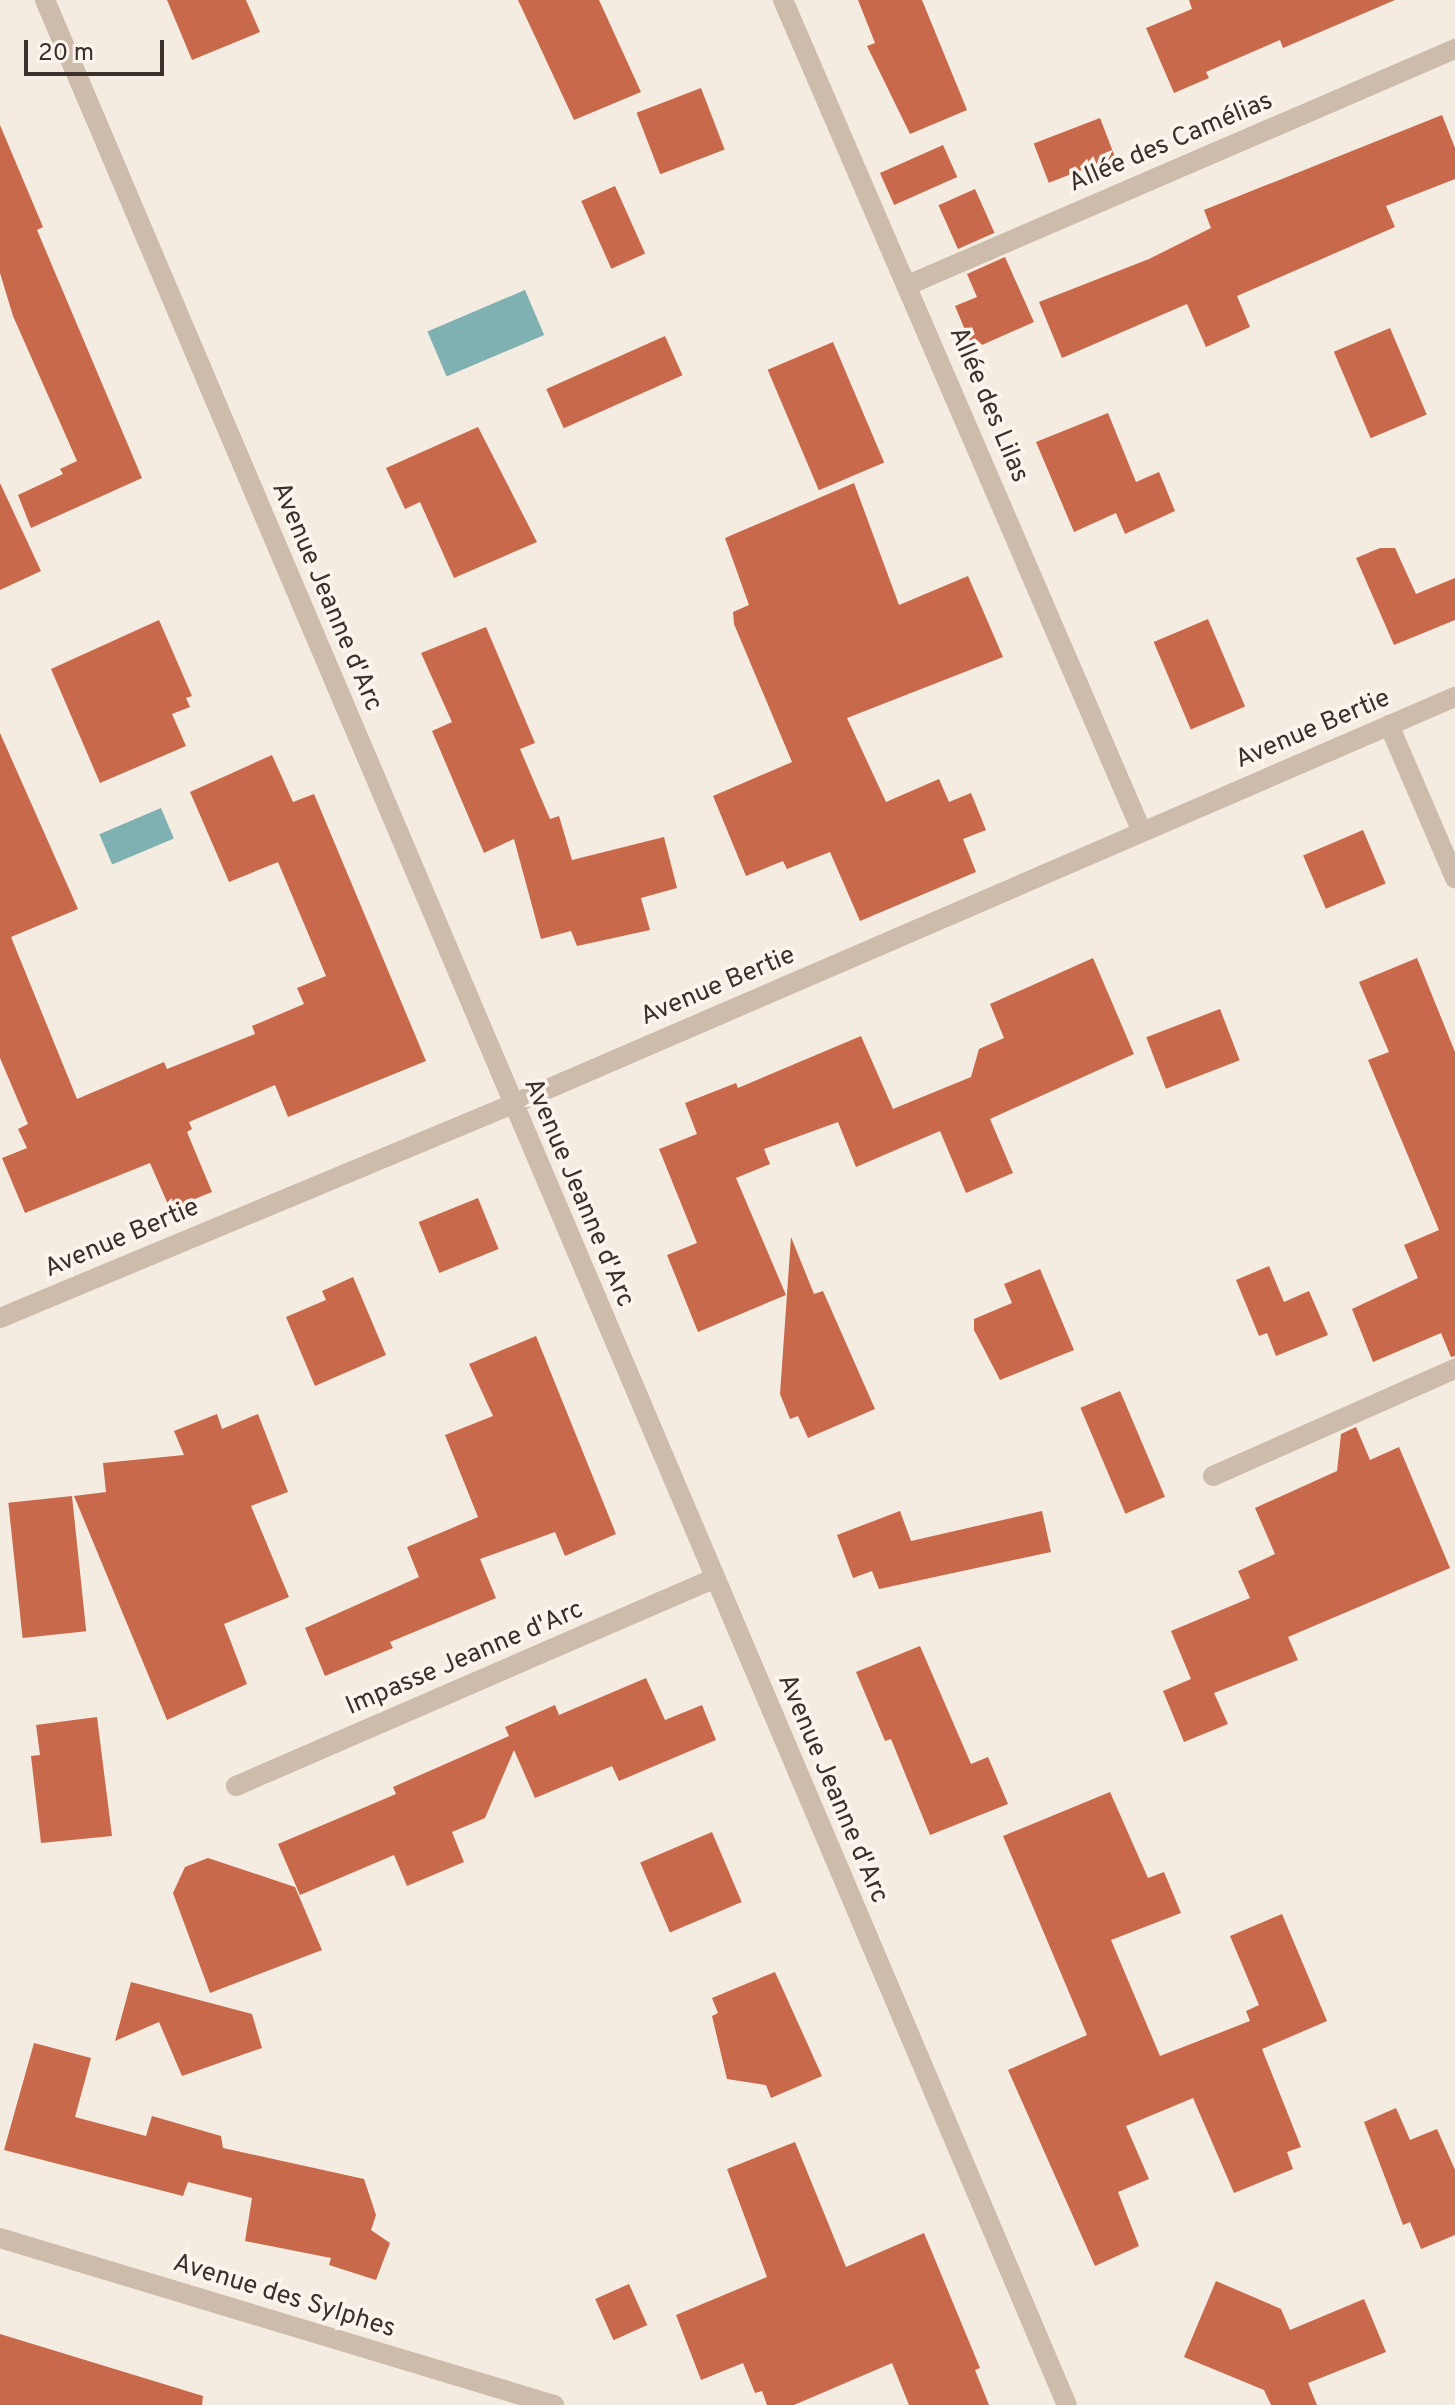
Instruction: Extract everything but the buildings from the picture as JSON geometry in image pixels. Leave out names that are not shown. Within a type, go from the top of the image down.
[{"type":"street","name":"Avenue Jeanne d'Arc","points":[[45,0],[713,1579],[1067,2405]]},
{"type":"street","name":"Allée des Lilas","points":[[783,0],[1142,832]]},
{"type":"street","name":"Allée des Camélias","points":[[908,285],[1455,49]]},
{"type":"street","name":"Avenue Bertie","points":[[0,1318],[513,1104],[1455,697]]},
{"type":"street","points":[[1389,725],[1455,878]]},
{"type":"street","points":[[1213,1476],[1455,1369]]},
{"type":"street","name":"Impasse Jeanne d'Arc","points":[[236,1786],[713,1579]]},
{"type":"street","name":"Avenue des Sylphes","points":[[0,2238],[554,2405]]},
{"type":"water","points":[[525,290],[544,335],[447,377],[427,331]]},
{"type":"water","points":[[161,808],[174,838],[112,865],[99,834]]}]
